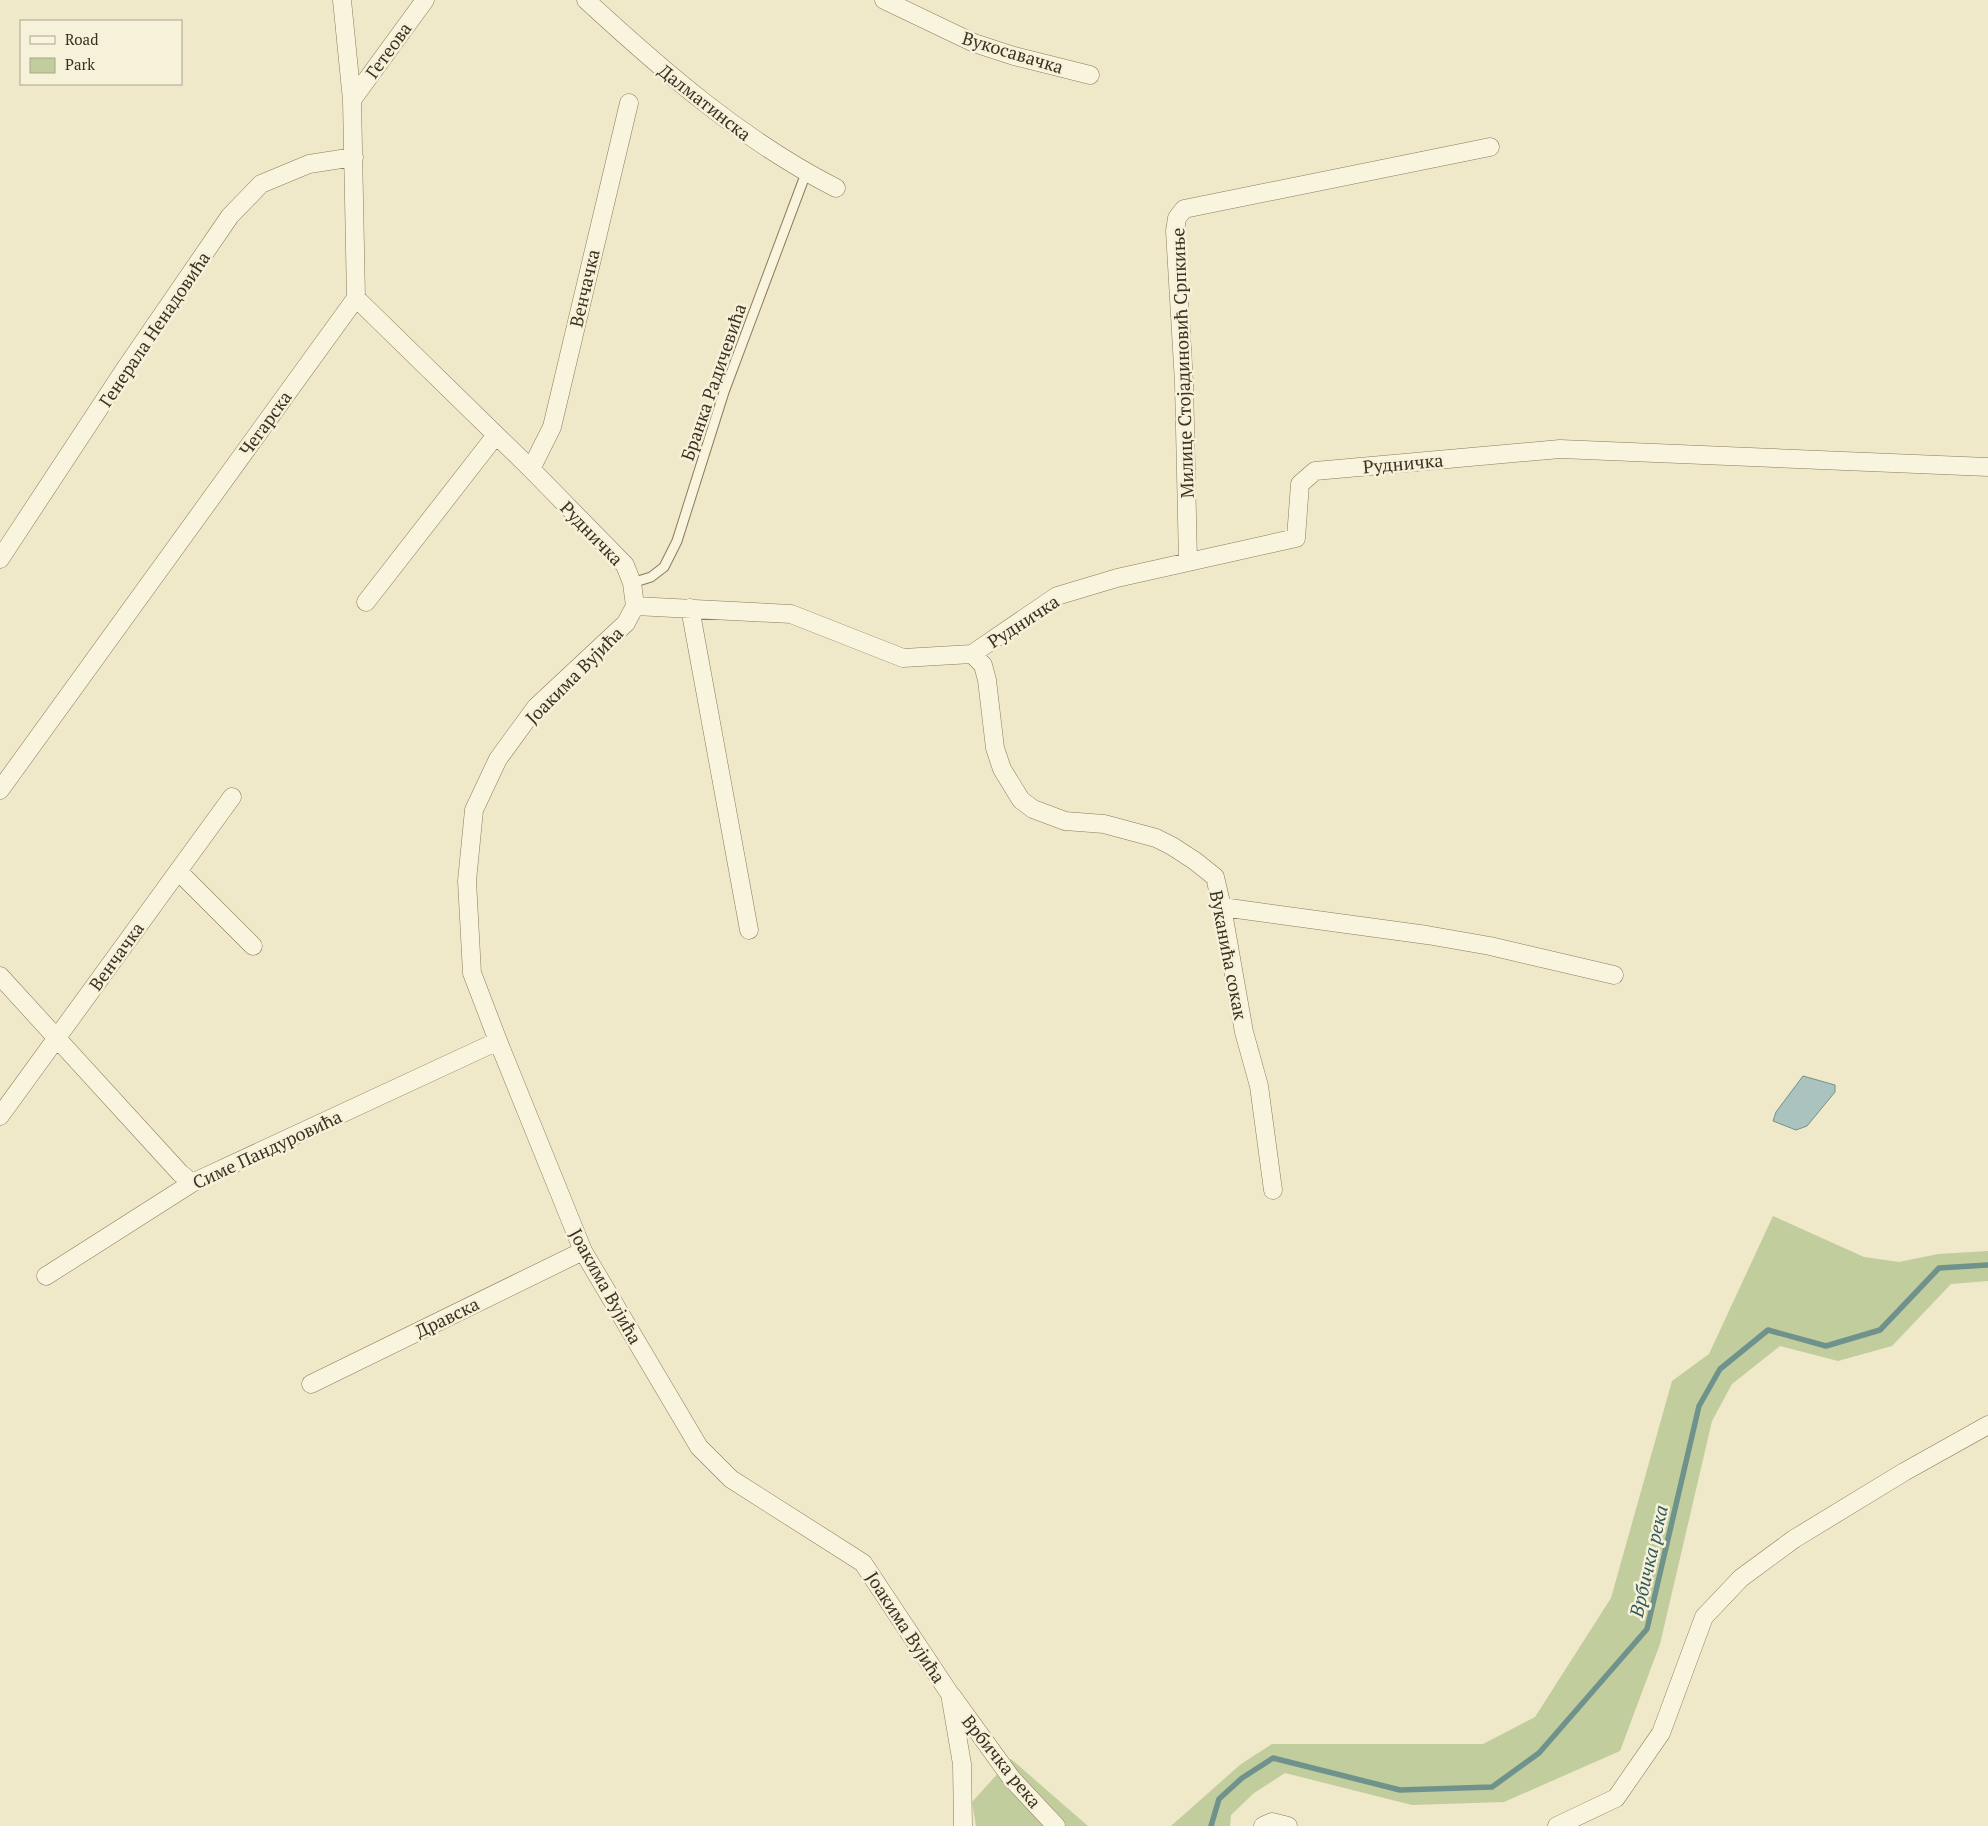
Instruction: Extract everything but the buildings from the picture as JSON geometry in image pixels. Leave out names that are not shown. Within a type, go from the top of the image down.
[{"type":"street","points":[[342,0],[352,100],[356,298]]},
{"type":"street","name":"Гетеова","points":[[352,100],[425,0]]},
{"type":"street","name":"Далматинска","points":[[586,0],[661,67],[726,120],[771,152],[836,188]]},
{"type":"street","name":"Вукосавачка","points":[[884,0],[974,43],[1014,56],[1090,75]]},
{"type":"street","name":"Венчачка","points":[[531,469],[552,427],[629,103]]},
{"type":"street","name":"Милице Стојадиновић Српкиње","points":[[1188,562],[1184,383],[1175,231],[1177,218],[1184,209],[1197,206],[1490,147]]},
{"type":"street","name":"Генерала Ненадовића","points":[[0,559],[125,369],[230,216],[261,184],[309,164],[354,157]]},
{"type":"street","name":"Рудничка","points":[[356,298],[531,469],[624,565],[632,583],[635,606],[791,614],[904,658],[972,654],[1057,596],[1118,578],[1296,538],[1300,484],[1315,471],[1560,450],[1988,467]]},
{"type":"street","name":"Чегарска","points":[[0,790],[356,298]]},
{"type":"street","points":[[366,602],[496,435]]},
{"type":"street","name":"Јоакима Вујића","points":[[635,606],[626,624],[536,707],[498,759],[474,810],[467,881],[472,973],[583,1251],[699,1447],[731,1479],[864,1563],[950,1694],[962,1764],[963,1826]]},
{"type":"street","points":[[690,608],[749,930]]},
{"type":"street","name":"Вуканића сокак","points":[[972,654],[983,664],[987,680],[995,748],[1000,762],[1021,800],[1033,809],[1066,821],[1104,824],[1156,838],[1196,861],[1215,877],[1244,1032],[1259,1086],[1272,1190]]},
{"type":"street","name":"Венчачка","points":[[0,1116],[232,797]]},
{"type":"street","points":[[178,871],[253,946]]},
{"type":"street","points":[[1222,907],[1427,935],[1498,948],[1614,975]]},
{"type":"street","points":[[0,976],[180,1173],[192,1183]]},
{"type":"street","name":"Симе Пандуровића","points":[[46,1276],[192,1183],[498,1041]]},
{"type":"street","name":"Дравска","points":[[311,1384],[583,1251]]},
{"type":"street","points":[[1557,1826],[1616,1798],[1660,1733],[1704,1617],[1741,1578],[1794,1539],[1904,1472],[1988,1425]]},
{"type":"street","name":"Врбичка река","points":[[950,1694],[1012,1779],[1056,1826]]},
{"type":"street","points":[[1263,1826],[1272,1822],[1288,1826]]},
{"type":"lane","name":"Бранка Радичевића","points":[[632,583],[651,578],[664,567],[677,541],[724,392],[806,173]]},
{"type":"green space","points":[[1773,1216],[1864,1257],[1899,1262],[1938,1254],[1988,1251],[1988,1281],[1951,1284],[1892,1346],[1838,1361],[1780,1346],[1732,1384],[1712,1421],[1660,1644],[1620,1751],[1504,1802],[1412,1805],[1285,1773],[1254,1793],[1231,1815],[1230,1826],[1171,1826],[1241,1764],[1272,1744],[1483,1744],[1535,1717],[1611,1598],[1672,1381],[1709,1354]]},
{"type":"green space","points":[[1011,1759],[1088,1826],[976,1826],[972,1802]]},
{"type":"water","points":[[1803,1076],[1835,1085],[1835,1092],[1807,1126],[1796,1130],[1773,1121],[1776,1112]]},
{"type":"waterway","name":"Врбичка река","points":[[1211,1826],[1219,1799],[1242,1778],[1273,1758],[1400,1790],[1492,1787],[1539,1753],[1647,1629],[1699,1406],[1720,1369],[1768,1330],[1826,1346],[1880,1330],[1939,1268],[1988,1265]]}]
